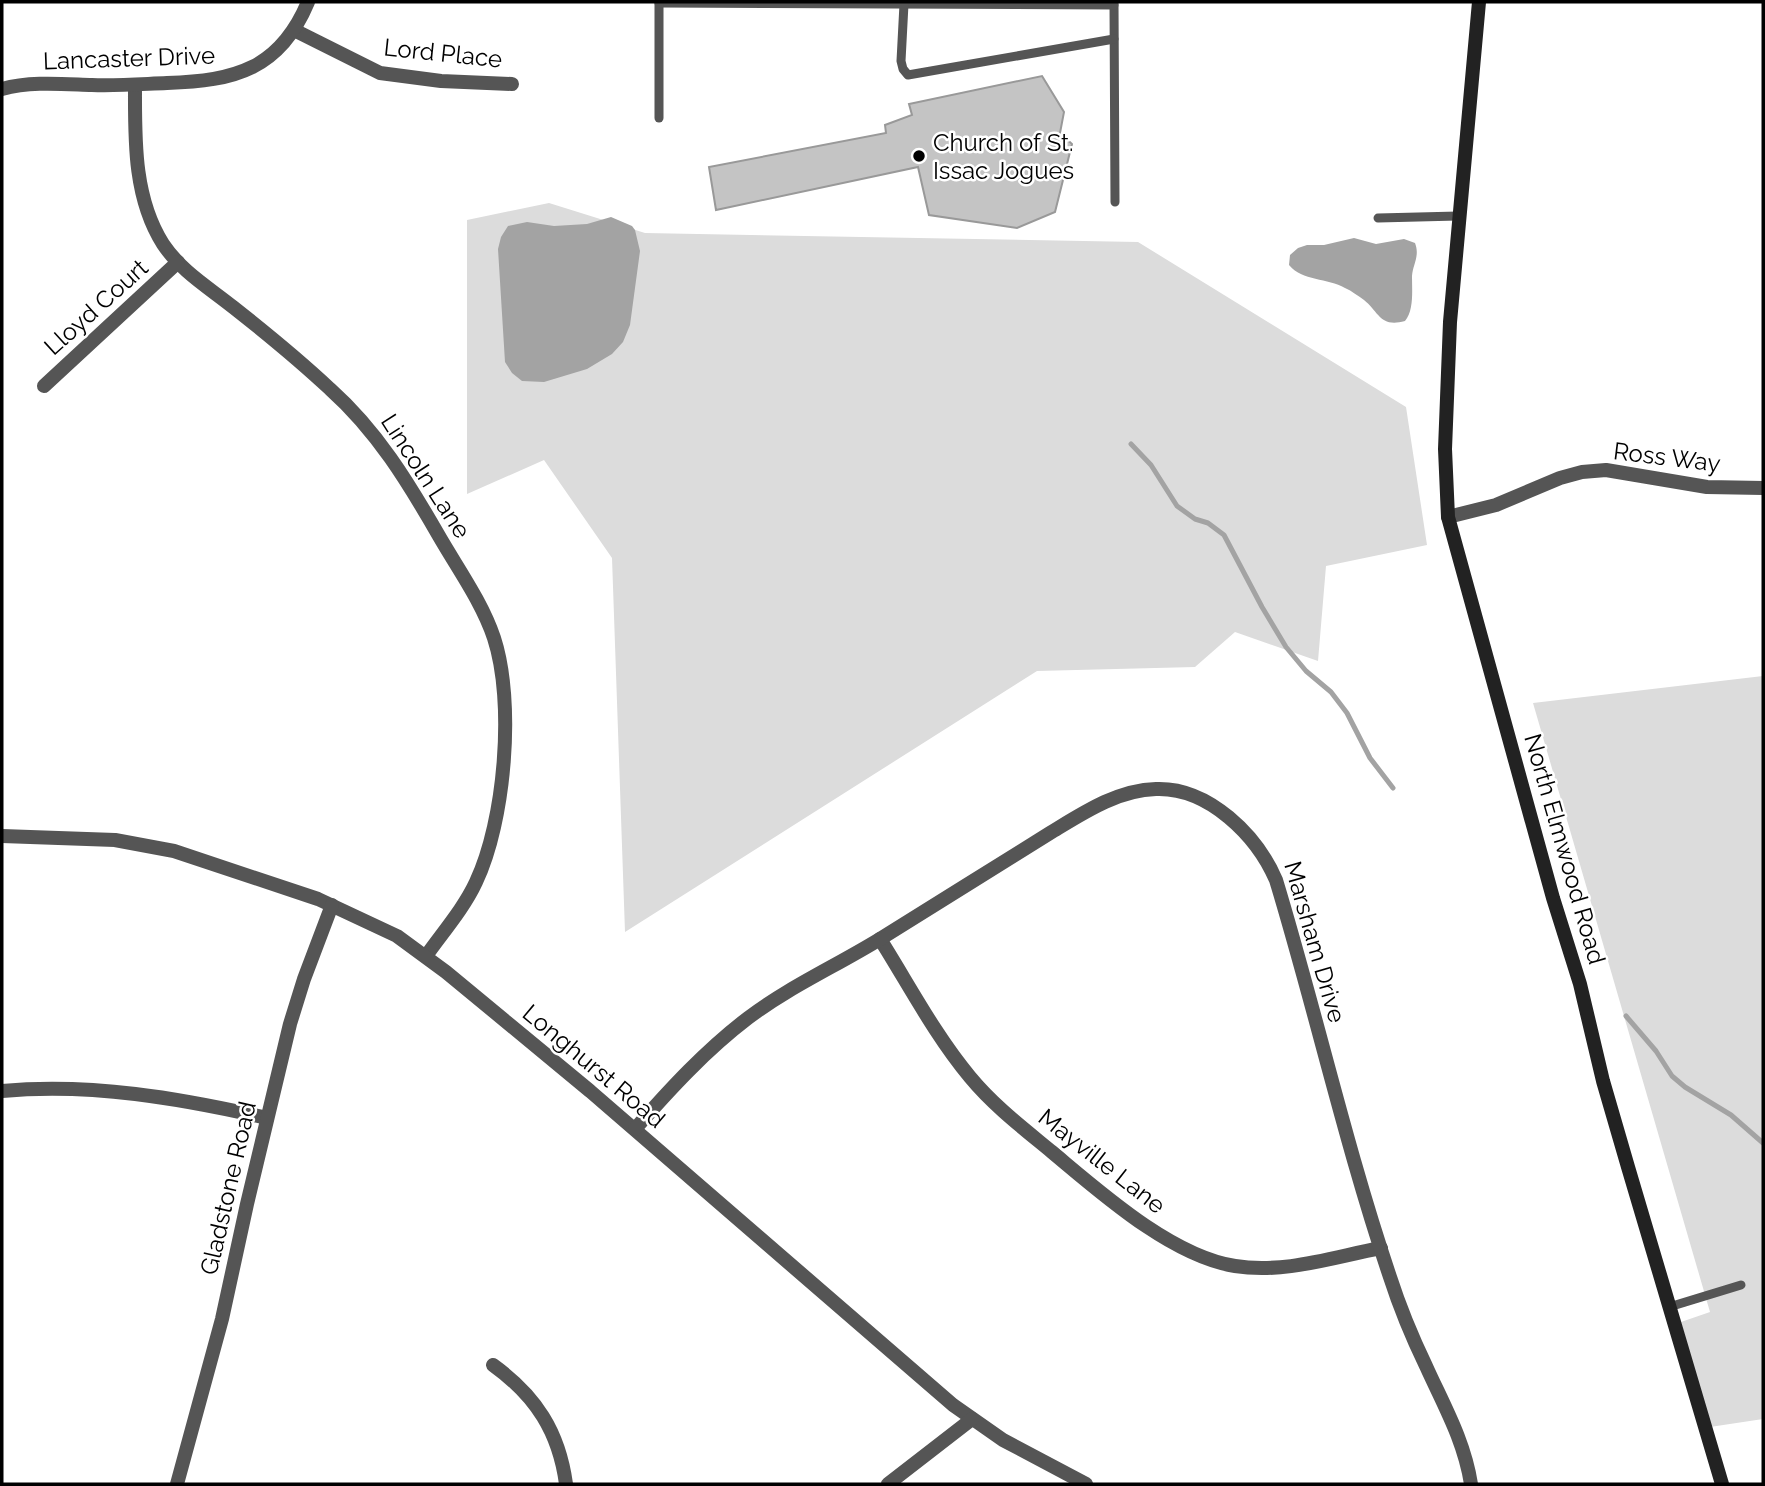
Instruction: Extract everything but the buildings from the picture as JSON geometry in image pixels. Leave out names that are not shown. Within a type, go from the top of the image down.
[{"type":"main road","name":"North Elmwood Road","points":[[1479,2],[1450,323],[1445,449],[1448,517],[1580,984],[1603,1081],[1722,1484]]},
{"type":"street","name":"Lancaster Drive","points":[[2,89],[50,84],[135,85],[201,82],[250,70],[270,57],[293,30],[308,2]]},
{"type":"street","name":"Lord Place","points":[[293,30],[380,73],[441,82],[512,84]]},
{"type":"street","name":"Lincoln Lane","points":[[135,85],[135,139],[140,181],[153,224],[163,244],[178,262],[295,358],[363,421],[392,458],[431,521],[494,636],[501,662],[505,714],[499,794],[491,843],[475,884],[426,956]]},
{"type":"street","name":"Lloyd Court","points":[[44,386],[178,262]]},
{"type":"street","name":"Ross Way","points":[[1448,517],[1503,503],[1560,478],[1582,472],[1606,470],[1707,487],[1763,488]]},
{"type":"street","name":"Marsham Drive","points":[[635,1129],[676,1082],[748,1019],[789,990],[880,939],[1071,819],[1115,797],[1137,790],[1159,789],[1181,793],[1221,812],[1238,824],[1266,857],[1276,880],[1340,1114],[1381,1248],[1411,1332],[1457,1430],[1471,1484]]},
{"type":"street","name":"Longhurst Road","points":[[2,836],[114,839],[174,850],[332,905],[397,936],[426,956],[635,1129],[915,1373],[972,1419],[1029,1456],[1086,1484]]},
{"type":"street","name":"Gladstone Road","points":[[177,1484],[222,1319],[296,1001],[332,905]]},
{"type":"street","name":"Mayville Lane","points":[[880,939],[953,1054],[987,1097],[1074,1171],[1140,1222],[1186,1249],[1232,1266],[1279,1268],[1381,1248]]},
{"type":"street","points":[[2,1091],[64,1089],[141,1093],[267,1118]]},
{"type":"street","points":[[494,1365],[517,1385],[547,1422],[559,1449],[566,1484]]},
{"type":"street","points":[[888,1484],[972,1419]]},
{"type":"lane","points":[[659,118],[659,2],[1114,3],[1115,202]]},
{"type":"lane","points":[[904,4],[901,61],[908,75],[1114,40]]},
{"type":"lane","points":[[1378,218],[1458,216]]},
{"type":"lane","points":[[1669,1307],[1741,1285]]},
{"type":"shaded area","points":[[549,203],[645,233],[1138,242],[1406,407],[1427,545],[1326,566],[1318,661],[1235,632],[1195,667],[1037,671],[625,932],[612,558],[544,460],[467,494],[467,220]]},
{"type":"shaded area","points":[[611,217],[632,226],[640,251],[630,325],[623,342],[612,354],[587,369],[544,382],[522,381],[512,373],[505,362],[498,249],[501,237],[508,226],[527,222],[554,226],[587,224]]},
{"type":"shaded area","points":[[1354,238],[1376,244],[1404,239],[1415,243],[1417,252],[1412,276],[1411,306],[1405,321],[1385,321],[1364,300],[1350,291],[1308,277],[1289,265],[1290,255],[1298,248]]},
{"type":"shaded area","points":[[1763,676],[1763,1419],[1710,1427],[1681,1322],[1710,1312],[1533,703]]},
{"type":"waterway","points":[[1131,444],[1151,465],[1177,506],[1224,535],[1286,647],[1306,671],[1331,692],[1347,713],[1370,758],[1393,788]]},
{"type":"waterway","points":[[1626,1016],[1656,1051],[1672,1076],[1731,1115],[1763,1143]]},
{"type":"place","name":"Church of St. Issac Jogues","points":[[919,156]]}]
